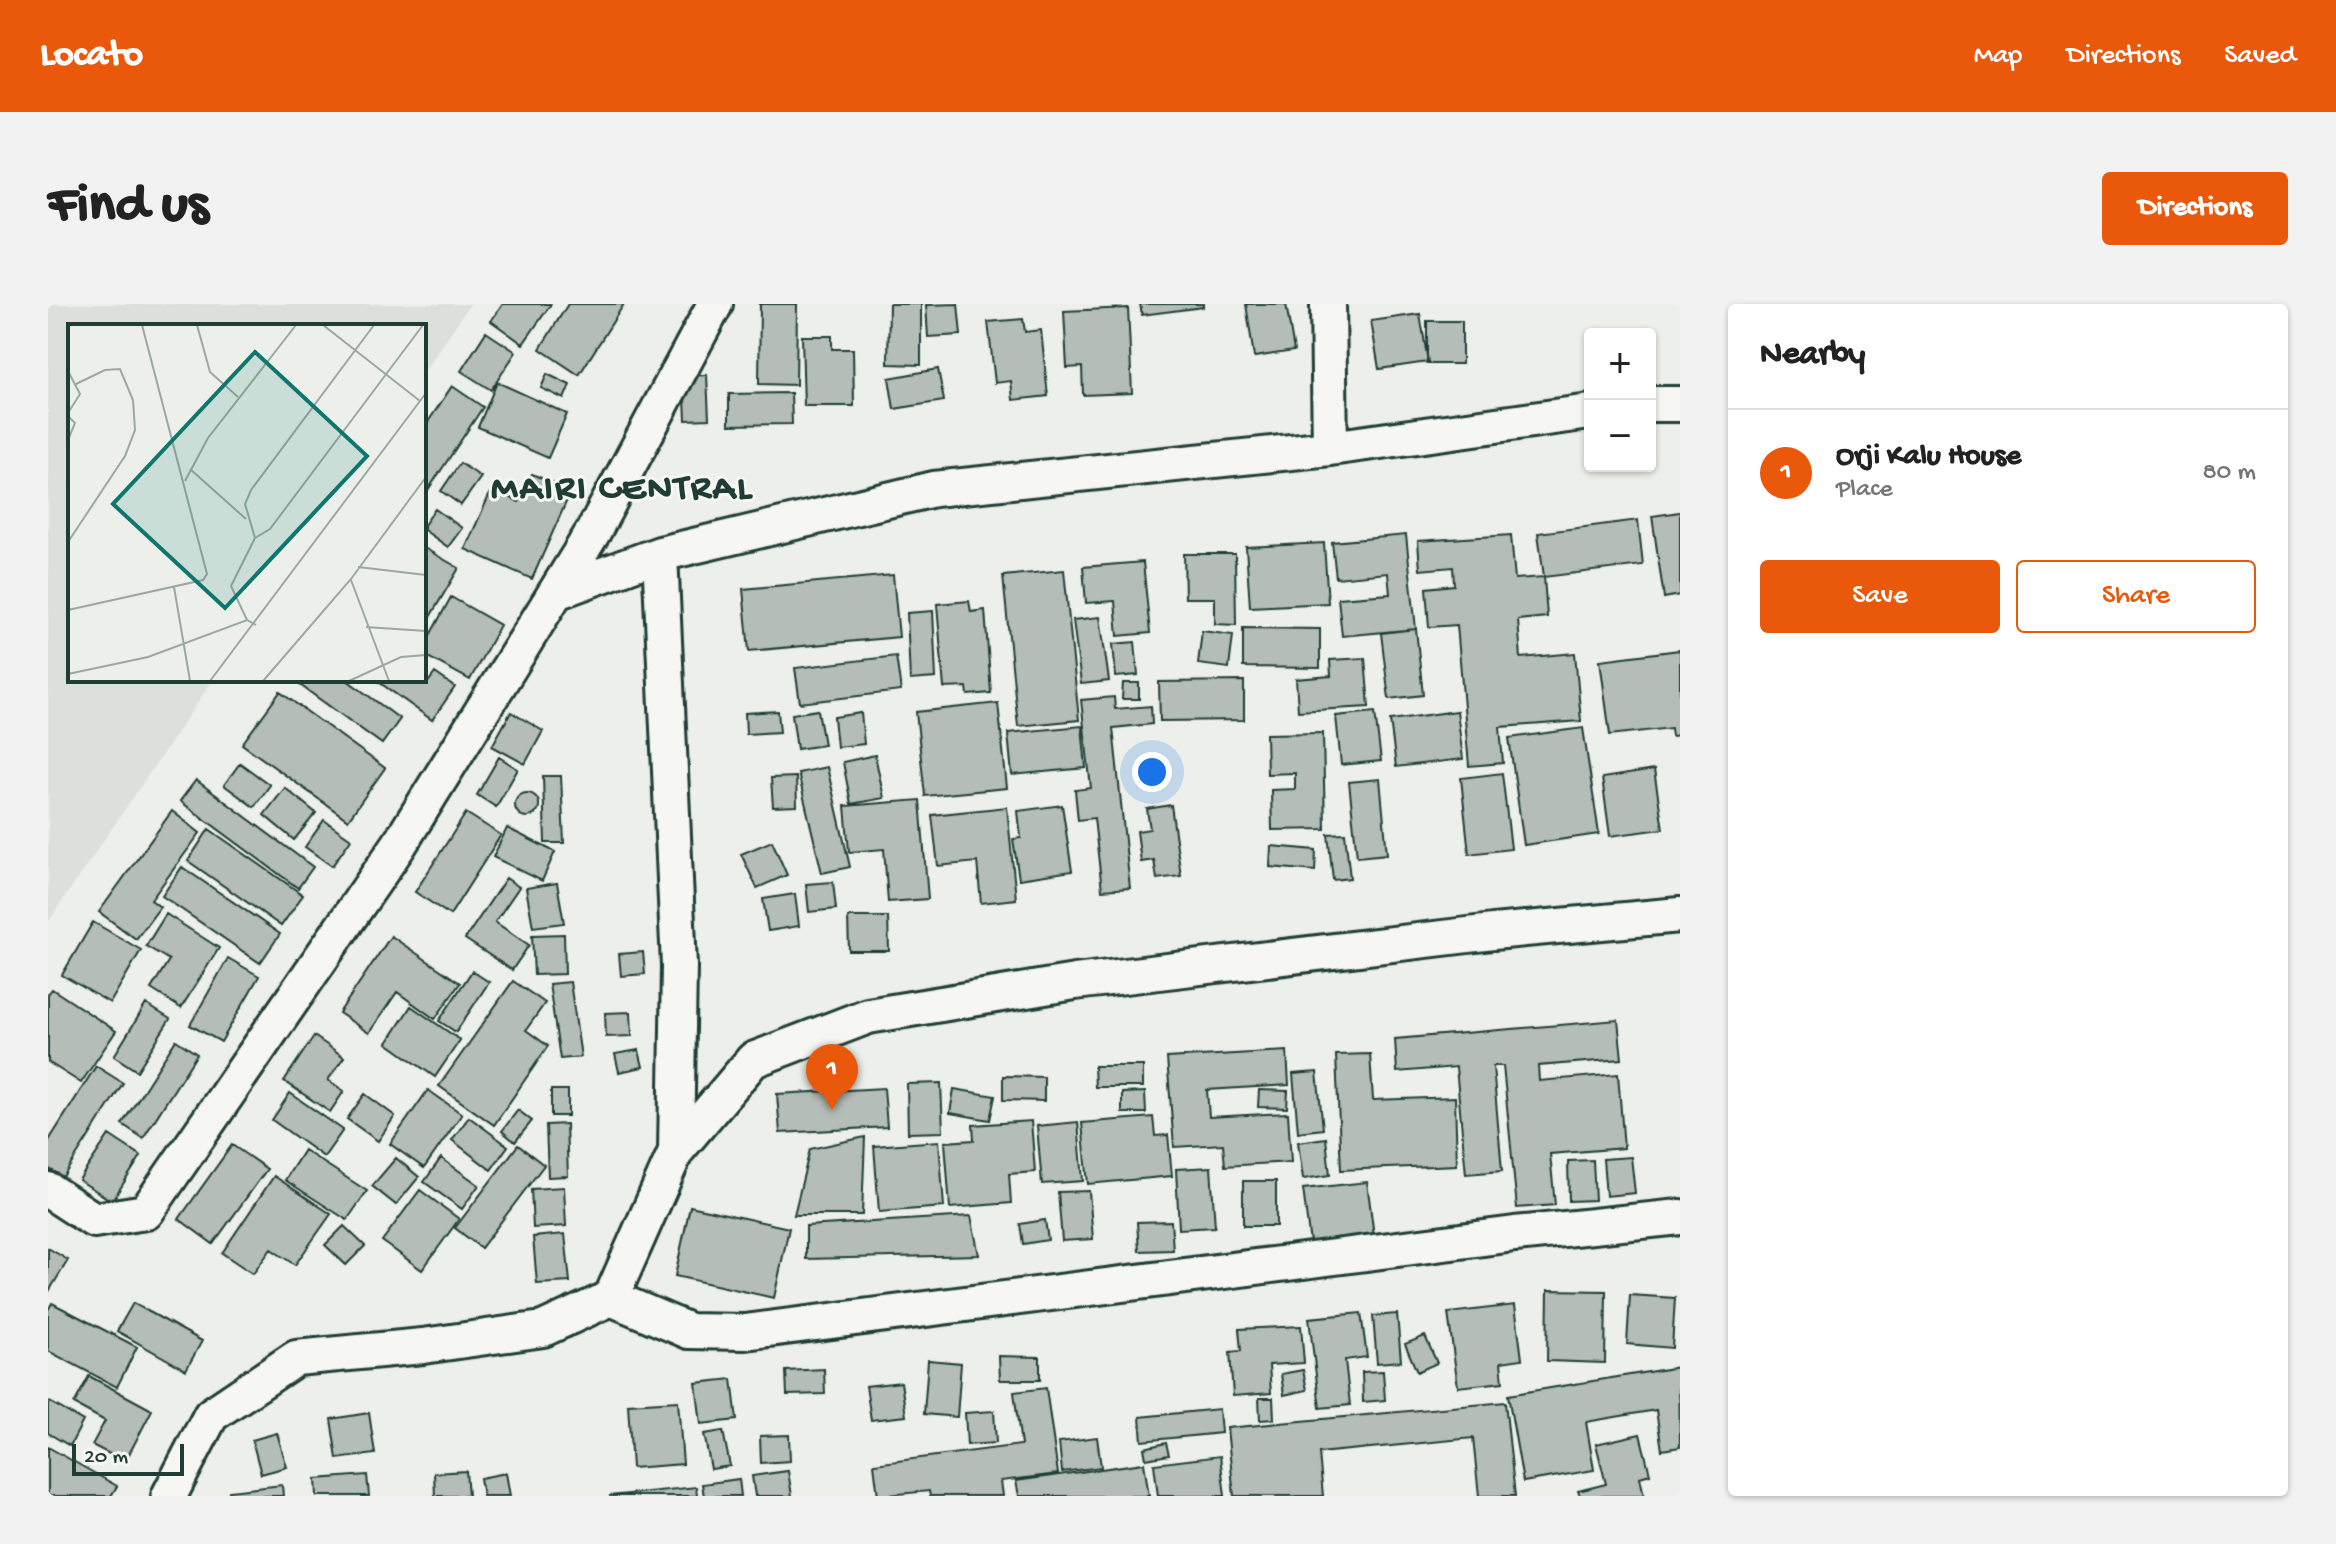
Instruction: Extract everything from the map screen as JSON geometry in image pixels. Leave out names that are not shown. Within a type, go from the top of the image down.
[{"type":"street","points":[[48,1190],[94,1220],[146,1212],[399,845],[593,532],[715,304]]},
{"type":"street","points":[[1328,304],[1330,448]]},
{"type":"street","points":[[1656,404],[1680,404]]},
{"type":"street","points":[[556,592],[660,554],[934,489],[1330,448],[1584,413]]},
{"type":"street","points":[[660,554],[679,966],[676,1151]]},
{"type":"street","points":[[169,1496],[211,1415],[296,1358],[423,1346],[543,1329],[611,1298],[676,1151],[753,1060],[868,1016],[1075,982],[1493,932],[1680,915]]},
{"type":"street","points":[[611,1298],[689,1331],[745,1332],[1515,1234],[1680,1217]]},
{"type":"shaded area","points":[[48,304],[470,304],[426,369],[426,324],[68,324],[68,682],[212,682],[48,922]]},
{"type":"building","points":[[503,304],[551,304],[523,344],[491,321]]},
{"type":"building","points":[[568,304],[624,304],[579,375],[540,349]]},
{"type":"building","points":[[760,304],[797,304],[796,385],[759,384]]},
{"type":"building","points":[[889,304],[921,304],[921,365],[888,364]]},
{"type":"building","points":[[958,304],[961,335],[928,337],[926,305]]},
{"type":"building","points":[[1140,304],[1203,304],[1203,307],[1142,315]]},
{"type":"building","points":[[1246,304],[1286,304],[1294,351],[1254,357]]},
{"type":"building","points":[[1128,308],[1132,393],[1083,395],[1082,367],[1067,368],[1064,311]]},
{"type":"building","points":[[1420,314],[1428,362],[1379,369],[1371,321]]},
{"type":"building","points":[[1023,319],[1025,332],[1041,330],[1048,396],[1013,400],[1011,381],[995,383],[988,322]]},
{"type":"building","points":[[1427,321],[1462,321],[1462,364],[1427,364]]},
{"type":"building","points":[[486,332],[516,352],[491,390],[461,371]]},
{"type":"building","points":[[802,336],[832,336],[832,349],[853,349],[854,406],[804,406]]},
{"type":"building","points":[[938,369],[944,401],[894,409],[889,378]]},
{"type":"building","points":[[547,374],[570,385],[564,399],[541,388]]},
{"type":"building","points":[[707,375],[709,419],[686,420],[684,376]]},
{"type":"building","points":[[497,382],[567,414],[548,458],[478,427]]},
{"type":"building","points":[[452,386],[483,407],[426,493],[426,425]]},
{"type":"building","points":[[791,393],[792,424],[729,425],[729,394]]},
{"type":"building","points":[[460,463],[481,477],[461,505],[441,491]]},
{"type":"building","points":[[532,474],[571,491],[532,579],[465,549],[492,489],[519,502]]},
{"type":"building","points":[[435,509],[462,528],[448,547],[426,531],[426,522]]},
{"type":"building","points":[[1680,512],[1680,595],[1664,598],[1652,516]]},
{"type":"building","points":[[1638,520],[1643,565],[1544,577],[1538,533]]},
{"type":"building","points":[[1406,535],[1416,629],[1342,636],[1338,598],[1390,594],[1388,573],[1336,578],[1332,542]]},
{"type":"building","points":[[1511,535],[1515,579],[1544,577],[1547,617],[1518,620],[1521,658],[1575,653],[1581,721],[1500,727],[1503,763],[1469,766],[1457,625],[1429,627],[1426,588],[1454,585],[1453,567],[1420,570],[1418,541]]},
{"type":"building","points":[[1324,543],[1328,603],[1250,607],[1246,547]]},
{"type":"building","points":[[426,549],[459,568],[426,624]]},
{"type":"building","points":[[1184,554],[1235,554],[1236,625],[1215,624],[1215,598],[1185,598]]},
{"type":"building","points":[[1143,562],[1150,633],[1118,636],[1115,601],[1086,603],[1083,567]]},
{"type":"building","points":[[1064,570],[1079,720],[1018,726],[1003,576]]},
{"type":"building","points":[[893,575],[899,637],[749,651],[743,589]]},
{"type":"building","points":[[451,597],[500,625],[470,680],[426,656],[426,642]]},
{"type":"building","points":[[969,601],[971,612],[985,610],[991,693],[968,695],[967,687],[944,688],[937,604]]},
{"type":"building","points":[[933,611],[936,678],[910,680],[907,613]]},
{"type":"building","points":[[1100,617],[1109,681],[1081,684],[1073,620]]},
{"type":"building","points":[[1243,628],[1320,629],[1320,668],[1243,667]]},
{"type":"building","points":[[1416,629],[1423,695],[1389,699],[1381,633]]},
{"type":"building","points":[[1202,631],[1233,635],[1229,668],[1198,664]]},
{"type":"building","points":[[1135,642],[1138,675],[1116,677],[1113,644]]},
{"type":"building","points":[[1680,650],[1680,735],[1672,736],[1671,728],[1610,735],[1600,660]]},
{"type":"building","points":[[896,656],[901,691],[800,703],[795,668]]},
{"type":"building","points":[[1365,658],[1369,707],[1298,711],[1296,679],[1331,676],[1330,660]]},
{"type":"building","points":[[435,673],[455,687],[432,720],[379,682],[426,682],[426,679],[429,681]]},
{"type":"building","points":[[1244,681],[1244,720],[1160,721],[1159,682]]},
{"type":"building","points":[[296,682],[350,682],[400,719],[382,744]]},
{"type":"building","points":[[1123,683],[1139,683],[1139,699],[1122,699]]},
{"type":"building","points":[[280,692],[385,768],[348,820],[242,744]]},
{"type":"building","points":[[1114,697],[1115,709],[1151,706],[1152,724],[1113,728],[1130,888],[1102,890],[1094,818],[1078,820],[1075,790],[1091,788],[1081,700]]},
{"type":"building","points":[[998,703],[1007,788],[925,796],[916,712]]},
{"type":"building","points":[[818,710],[824,745],[797,749],[792,714]]},
{"type":"building","points":[[778,711],[780,732],[746,734],[745,713]]},
{"type":"building","points":[[1457,711],[1463,759],[1396,767],[1390,720]]},
{"type":"building","points":[[511,712],[543,731],[525,764],[492,746]]},
{"type":"building","points":[[1375,712],[1381,761],[1341,765],[1336,716]]},
{"type":"building","points":[[861,713],[864,744],[837,747],[834,717]]},
{"type":"building","points":[[1082,726],[1086,768],[1012,775],[1008,733]]},
{"type":"building","points":[[1583,728],[1599,834],[1524,845],[1509,738]]},
{"type":"building","points":[[1323,733],[1325,829],[1272,830],[1271,790],[1295,789],[1295,773],[1267,774],[1266,734]]},
{"type":"building","points":[[875,755],[884,798],[851,804],[843,762]]},
{"type":"building","points":[[499,757],[518,769],[496,807],[477,795]]},
{"type":"building","points":[[240,763],[270,785],[254,807],[224,785]]},
{"type":"building","points":[[827,767],[850,867],[822,873],[798,773]]},
{"type":"building","points":[[1654,770],[1663,829],[1610,836],[1602,778]]},
{"type":"building","points":[[1502,773],[1511,849],[1469,854],[1461,778]]},
{"type":"building","points":[[543,776],[561,776],[564,843],[545,843]]},
{"type":"building","points":[[796,777],[797,806],[773,807],[771,778]]},
{"type":"building","points":[[1380,779],[1387,854],[1357,857],[1349,782]]},
{"type":"building","points":[[196,780],[313,867],[298,888],[180,801]]},
{"type":"building","points":[[285,788],[316,813],[294,840],[264,815]]},
{"type":"building","points":[[527,793],[536,796],[539,805],[536,814],[527,817],[518,814],[515,805],[518,796]]},
{"type":"building","points":[[920,800],[928,899],[888,902],[884,849],[849,852],[845,806]]},
{"type":"building","points":[[1062,805],[1072,871],[1019,879],[1013,839],[1021,838],[1018,811]]},
{"type":"building","points":[[1171,805],[1181,876],[1157,879],[1154,860],[1141,862],[1137,831],[1150,829],[1147,809]]},
{"type":"building","points":[[1007,807],[1016,899],[981,903],[977,862],[938,866],[932,815]]},
{"type":"building","points":[[172,811],[200,833],[151,900],[160,907],[136,939],[99,912]]},
{"type":"building","points":[[466,813],[501,835],[450,915],[415,892]]},
{"type":"building","points":[[324,820],[351,839],[332,866],[305,847]]},
{"type":"building","points":[[507,828],[555,852],[542,881],[493,857]]},
{"type":"building","points":[[209,829],[303,895],[281,926],[188,861]]},
{"type":"building","points":[[1345,833],[1350,878],[1333,880],[1328,834]]},
{"type":"building","points":[[772,841],[787,875],[757,888],[741,854]]},
{"type":"building","points":[[1271,846],[1316,850],[1315,871],[1270,867]]},
{"type":"building","points":[[182,867],[280,934],[260,963],[162,896]]},
{"type":"building","points":[[506,878],[519,887],[495,922],[529,945],[512,970],[465,939]]},
{"type":"building","points":[[833,882],[836,909],[809,912],[806,884]]},
{"type":"building","points":[[557,883],[564,923],[533,927],[526,888]]},
{"type":"building","points":[[795,894],[799,926],[768,931],[763,899]]},
{"type":"building","points":[[166,914],[219,948],[181,1008],[151,989],[169,960],[146,946]]},
{"type":"building","points":[[848,917],[888,917],[889,951],[849,951]]},
{"type":"building","points":[[93,922],[141,950],[110,1003],[62,975]]},
{"type":"building","points":[[564,934],[565,974],[534,975],[532,935]]},
{"type":"building","points":[[391,936],[460,983],[435,1019],[397,992],[369,1033],[339,1013]]},
{"type":"building","points":[[643,952],[645,974],[621,976],[619,954]]},
{"type":"building","points":[[228,958],[259,976],[221,1042],[190,1025]]},
{"type":"building","points":[[472,971],[489,982],[456,1032],[439,1021]]},
{"type":"building","points":[[513,981],[545,1003],[526,1030],[548,1046],[494,1125],[439,1086]]},
{"type":"building","points":[[570,982],[581,1057],[560,1059],[549,984]]},
{"type":"building","points":[[52,989],[116,1031],[81,1083],[48,1062],[48,994]]},
{"type":"building","points":[[146,1004],[170,1019],[137,1071],[114,1056]]},
{"type":"building","points":[[411,1006],[460,1040],[435,1077],[387,1043]]},
{"type":"building","points":[[631,1012],[632,1036],[606,1037],[605,1013]]},
{"type":"building","points":[[1618,1020],[1622,1059],[1538,1066],[1539,1081],[1618,1074],[1624,1148],[1550,1154],[1555,1205],[1517,1208],[1503,1066],[1493,1066],[1502,1171],[1466,1174],[1456,1067],[1397,1072],[1395,1039]]},
{"type":"building","points":[[314,1036],[344,1057],[328,1080],[344,1091],[330,1112],[284,1081]]},
{"type":"building","points":[[176,1040],[197,1054],[143,1138],[122,1124]]},
{"type":"building","points":[[639,1050],[643,1067],[619,1072],[615,1054]]},
{"type":"building","points":[[1287,1051],[1289,1085],[1207,1090],[1209,1117],[1288,1113],[1291,1162],[1225,1166],[1223,1144],[1174,1147],[1167,1058]]},
{"type":"building","points":[[1370,1054],[1373,1100],[1455,1097],[1457,1165],[1341,1170],[1336,1055]]},
{"type":"building","points":[[96,1066],[123,1083],[63,1177],[48,1168],[48,1142]]},
{"type":"building","points":[[1094,1066],[1143,1066],[1143,1087],[1095,1087]]},
{"type":"building","points":[[1317,1072],[1323,1129],[1298,1132],[1293,1074]]},
{"type":"building","points":[[1003,1076],[1044,1077],[1044,1101],[1003,1100]]},
{"type":"building","points":[[941,1083],[943,1132],[908,1133],[907,1084]]},
{"type":"building","points":[[884,1088],[887,1127],[780,1133],[777,1094]]},
{"type":"building","points":[[954,1089],[995,1096],[990,1120],[950,1113]]},
{"type":"building","points":[[428,1090],[462,1114],[424,1168],[390,1144]]},
{"type":"building","points":[[551,1090],[568,1090],[568,1116],[551,1116]]},
{"type":"building","points":[[1259,1090],[1288,1091],[1287,1108],[1258,1107]]},
{"type":"building","points":[[1145,1092],[1146,1113],[1122,1113],[1122,1093]]},
{"type":"building","points":[[290,1093],[343,1130],[324,1157],[272,1120]]},
{"type":"building","points":[[365,1094],[395,1116],[378,1141],[347,1119]]},
{"type":"building","points":[[518,1110],[532,1121],[515,1142],[502,1131]]},
{"type":"building","points":[[469,1117],[508,1146],[491,1170],[452,1140]]},
{"type":"building","points":[[1153,1117],[1155,1136],[1168,1135],[1172,1176],[1088,1184],[1082,1123]]},
{"type":"building","points":[[1031,1121],[1035,1172],[1009,1174],[1011,1203],[950,1208],[945,1142],[974,1140],[973,1125]]},
{"type":"building","points":[[1078,1122],[1083,1181],[1042,1184],[1037,1126]]},
{"type":"building","points":[[566,1124],[568,1176],[548,1177],[546,1125]]},
{"type":"building","points":[[109,1135],[141,1156],[112,1201],[79,1180]]},
{"type":"building","points":[[865,1137],[862,1215],[794,1215],[810,1149]]},
{"type":"building","points":[[1326,1138],[1330,1175],[1303,1179],[1298,1142]]},
{"type":"building","points":[[939,1141],[944,1207],[879,1212],[874,1146]]},
{"type":"building","points":[[232,1145],[267,1169],[213,1244],[179,1219]]},
{"type":"building","points":[[518,1145],[544,1165],[481,1248],[455,1228]]},
{"type":"building","points":[[304,1150],[367,1191],[347,1220],[285,1180]]},
{"type":"building","points":[[1631,1157],[1635,1193],[1606,1196],[1603,1159]]},
{"type":"building","points":[[396,1158],[419,1177],[396,1205],[372,1186]]},
{"type":"building","points":[[441,1158],[479,1185],[462,1209],[424,1182]]},
{"type":"building","points":[[1593,1160],[1595,1200],[1569,1201],[1568,1161]]},
{"type":"building","points":[[1211,1167],[1215,1227],[1179,1229],[1176,1169]]},
{"type":"building","points":[[274,1176],[331,1214],[295,1265],[271,1249],[253,1274],[222,1253]]},
{"type":"building","points":[[1243,1181],[1276,1181],[1276,1226],[1243,1226]]},
{"type":"building","points":[[1367,1182],[1374,1236],[1310,1244],[1303,1189]]},
{"type":"building","points":[[564,1187],[566,1226],[533,1228],[531,1189]]},
{"type":"building","points":[[420,1190],[459,1219],[422,1270],[382,1241]]},
{"type":"building","points":[[1089,1191],[1093,1239],[1062,1241],[1058,1192]]},
{"type":"building","points":[[690,1206],[789,1228],[774,1298],[675,1276]]},
{"type":"building","points":[[971,1216],[979,1255],[806,1259],[806,1226]]},
{"type":"building","points":[[1045,1220],[1048,1240],[1023,1244],[1020,1224]]},
{"type":"building","points":[[1171,1221],[1173,1250],[1139,1251],[1137,1222]]},
{"type":"building","points":[[344,1226],[365,1246],[346,1265],[325,1245]]},
{"type":"building","points":[[565,1234],[570,1282],[537,1284],[533,1237]]},
{"type":"building","points":[[48,1248],[68,1260],[48,1293]]},
{"type":"building","points":[[1548,1290],[1606,1291],[1605,1363],[1547,1361]]},
{"type":"building","points":[[1630,1295],[1675,1298],[1672,1348],[1627,1344]]},
{"type":"building","points":[[52,1303],[137,1347],[117,1387],[48,1351],[48,1310]]},
{"type":"building","points":[[133,1303],[202,1341],[186,1370],[117,1331]]},
{"type":"building","points":[[1515,1305],[1522,1359],[1501,1362],[1503,1382],[1458,1387],[1448,1313]]},
{"type":"building","points":[[1361,1313],[1367,1357],[1345,1360],[1350,1405],[1320,1408],[1309,1318]]},
{"type":"building","points":[[1397,1314],[1401,1361],[1377,1363],[1373,1316]]},
{"type":"building","points":[[1301,1326],[1304,1363],[1269,1365],[1271,1393],[1233,1396],[1230,1352],[1241,1351],[1239,1329]]},
{"type":"building","points":[[1425,1336],[1437,1363],[1417,1372],[1405,1344]]},
{"type":"building","points":[[999,1356],[1040,1357],[1040,1380],[1000,1380]]},
{"type":"building","points":[[928,1360],[961,1363],[957,1417],[924,1414]]},
{"type":"building","points":[[1679,1367],[1680,1447],[1662,1450],[1656,1410],[1586,1422],[1594,1470],[1523,1482],[1508,1395]]},
{"type":"building","points":[[824,1369],[825,1394],[787,1395],[786,1371]]},
{"type":"building","points":[[1303,1370],[1307,1390],[1284,1395],[1281,1374]]},
{"type":"building","points":[[1383,1371],[1385,1400],[1363,1402],[1362,1372]]},
{"type":"building","points":[[89,1376],[152,1410],[125,1462],[92,1445],[105,1421],[74,1404]]},
{"type":"building","points":[[732,1379],[737,1420],[701,1424],[696,1383]]},
{"type":"building","points":[[901,1382],[906,1416],[871,1420],[866,1386]]},
{"type":"building","points":[[1046,1388],[1058,1474],[1001,1481],[1003,1496],[930,1496],[929,1491],[878,1496],[874,1464],[1021,1445],[1014,1392]]},
{"type":"building","points":[[1259,1398],[1273,1398],[1274,1419],[1260,1420]]},
{"type":"building","points":[[48,1401],[83,1421],[70,1446],[48,1433]]},
{"type":"building","points":[[678,1401],[683,1464],[632,1468],[628,1404]]},
{"type":"building","points":[[1505,1402],[1515,1496],[1479,1496],[1473,1438],[1319,1453],[1323,1496],[1234,1496],[1227,1428]]},
{"type":"building","points":[[1219,1409],[1221,1433],[1142,1441],[1140,1417]]},
{"type":"building","points":[[994,1411],[996,1443],[967,1445],[965,1413]]},
{"type":"building","points":[[369,1413],[375,1454],[337,1459],[331,1419]]},
{"type":"building","points":[[723,1431],[730,1466],[711,1469],[704,1434]]},
{"type":"building","points":[[277,1433],[287,1467],[261,1474],[252,1440]]},
{"type":"building","points":[[1640,1434],[1650,1474],[1640,1477],[1644,1496],[1580,1496],[1578,1491],[1606,1484],[1596,1444]]},
{"type":"building","points":[[789,1435],[790,1461],[761,1463],[760,1436]]},
{"type":"building","points":[[1097,1437],[1101,1467],[1062,1472],[1059,1442]]},
{"type":"building","points":[[1166,1443],[1169,1455],[1146,1459],[1144,1448]]},
{"type":"building","points":[[48,1447],[117,1486],[111,1496],[48,1496]]},
{"type":"building","points":[[1220,1456],[1225,1496],[1158,1496],[1154,1464]]},
{"type":"building","points":[[1144,1463],[1149,1496],[1019,1496],[1016,1481]]},
{"type":"building","points":[[466,1471],[468,1496],[435,1496],[434,1473]]},
{"type":"building","points":[[788,1471],[792,1496],[755,1496],[752,1476]]},
{"type":"building","points":[[506,1473],[510,1496],[483,1496],[480,1478]]},
{"type":"building","points":[[367,1475],[369,1496],[317,1496],[316,1479]]},
{"type":"building","points":[[739,1479],[741,1496],[704,1496],[702,1484]]},
{"type":"building","points":[[282,1485],[283,1496],[230,1496],[229,1491]]},
{"type":"building","points":[[696,1487],[697,1496],[609,1496]]},
{"type":"place","name":"Orji Kalu House","points":[[832,1110]]},
{"type":"district","name":"MAIRI CENTRAL","points":[[622,484]]}]
